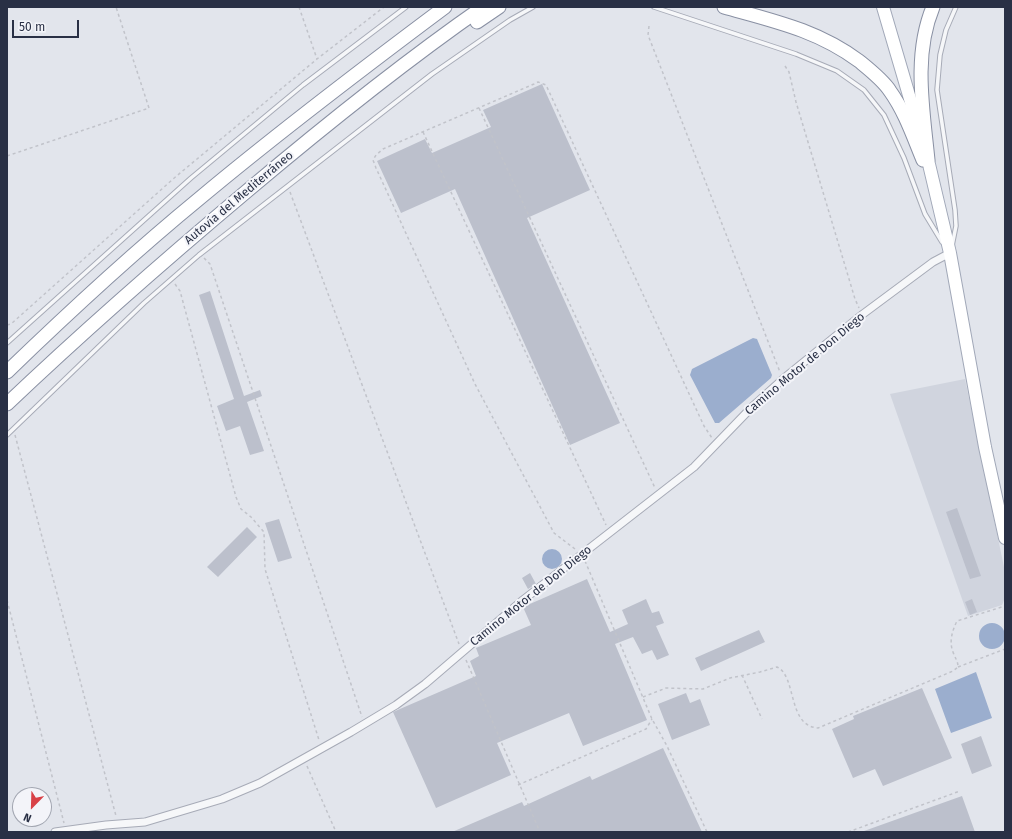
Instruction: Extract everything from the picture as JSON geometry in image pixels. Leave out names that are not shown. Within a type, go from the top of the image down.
[{"type":"highway","name":"Autovía del Mediterráneo","points":[[7,372],[113,274],[199,199],[348,80],[445,7]]},
{"type":"highway","name":"Autovía del Mediterráneo","points":[[7,404],[154,269],[323,127],[483,7]]},
{"type":"highway","points":[[256,183],[289,162],[428,57],[499,7]]},
{"type":"highway","points":[[724,7],[802,30],[822,37],[842,48],[869,69],[889,89],[904,113],[925,160]]},
{"type":"highway","points":[[925,160],[920,68],[923,44],[933,7]]},
{"type":"main road","points":[[876,7],[925,160]]},
{"type":"main road","points":[[882,7],[950,253],[985,447],[1005,538]]},
{"type":"street","name":"Camino Motor de Don Diego","points":[[55,832],[145,822],[222,799],[260,782],[304,759],[396,705],[425,684],[523,600],[694,467],[752,406],[783,379],[863,314],[933,262],[950,253]]},
{"type":"lane","points":[[7,343],[191,178],[303,85],[406,7]]},
{"type":"lane","points":[[7,435],[144,303],[201,254],[287,185],[432,74],[510,20],[533,7]]},
{"type":"lane","points":[[654,7],[796,54],[837,71],[864,90],[884,116],[904,158],[926,214],[950,253]]},
{"type":"lane","points":[[950,253],[955,237],[956,226],[937,90],[940,55],[946,30],[956,7]]},
{"type":"path","points":[[7,156],[149,108],[116,7]]},
{"type":"path","points":[[299,7],[317,59]]},
{"type":"path","points":[[7,325],[17,318],[173,179],[317,59],[384,7]]},
{"type":"path","points":[[649,26],[648,34],[783,379]]},
{"type":"path","points":[[785,66],[789,72],[796,102],[855,299],[863,314]]},
{"type":"path","points":[[707,832],[667,746],[642,697],[582,554],[570,544],[559,538],[547,520],[475,384],[376,168],[373,160],[376,155],[383,149],[538,82],[546,85],[704,426],[709,435],[718,443]]},
{"type":"path","points":[[479,108],[658,495]]},
{"type":"path","points":[[423,132],[610,533]]},
{"type":"path","points":[[287,185],[462,652],[518,785],[540,832]]},
{"type":"path","points":[[201,254],[210,264],[364,724]]},
{"type":"path","points":[[172,279],[180,292],[236,497],[241,509],[252,517],[264,532],[265,569],[321,749]]},
{"type":"path","points":[[13,429],[118,824]]},
{"type":"path","points":[[7,600],[66,830]]},
{"type":"path","points":[[958,668],[958,664],[952,651],[951,641],[952,630],[957,621],[1005,606]]},
{"type":"path","points":[[642,697],[666,688],[704,689],[742,675],[777,667],[780,668],[801,719],[811,727],[818,728],[1005,649]]},
{"type":"path","points":[[742,675],[762,719]]},
{"type":"path","points":[[518,785],[646,729],[652,719]]},
{"type":"path","points":[[304,759],[336,832]]},
{"type":"path","points":[[848,832],[960,791]]},
{"type":"shaded area","points":[[965,379],[1005,572],[1005,598],[1002,605],[968,616],[890,394]]},
{"type":"water","points":[[753,338],[757,339],[772,375],[771,378],[719,423],[715,423],[690,375],[692,369]]},
{"type":"water","points":[[552,549],[559,552],[562,559],[559,566],[552,569],[545,566],[542,559],[545,552]]},
{"type":"water","points":[[992,623],[1001,627],[1005,636],[1001,645],[992,649],[983,645],[979,636],[983,627]]},
{"type":"water","points":[[976,672],[992,718],[951,733],[935,689]]},
{"type":"building","points":[[542,84],[590,190],[527,218],[620,423],[570,445],[455,189],[401,213],[377,161],[425,139],[432,153],[491,127],[483,110]]},
{"type":"building","points":[[210,291],[244,396],[260,390],[262,396],[247,402],[264,451],[250,455],[240,426],[226,431],[217,406],[234,399],[199,295]]},
{"type":"building","points":[[957,508],[981,576],[970,579],[946,512]]},
{"type":"building","points":[[279,519],[292,558],[278,562],[265,523]]},
{"type":"building","points":[[247,527],[257,537],[218,577],[207,567]]},
{"type":"building","points":[[530,573],[536,584],[528,589],[522,578]]},
{"type":"building","points":[[587,579],[610,632],[628,624],[622,610],[646,599],[652,613],[659,611],[664,623],[656,626],[669,655],[657,660],[652,650],[642,654],[633,637],[615,644],[647,720],[583,746],[569,713],[497,743],[511,775],[436,808],[393,712],[476,676],[470,661],[479,656],[476,648],[531,625],[523,607]]},
{"type":"building","points":[[972,599],[977,612],[970,615],[965,602]]},
{"type":"building","points":[[759,630],[765,642],[701,671],[695,658]]},
{"type":"building","points":[[922,688],[952,758],[883,786],[875,769],[853,778],[832,729],[854,719],[853,716]]},
{"type":"building","points":[[686,693],[690,703],[700,699],[710,725],[672,740],[658,704]]},
{"type":"building","points":[[981,736],[992,766],[972,774],[961,744]]},
{"type":"building","points":[[663,748],[702,832],[452,832],[522,802],[524,806],[590,776],[592,780]]},
{"type":"building","points":[[962,796],[975,832],[864,832],[864,831]]}]
